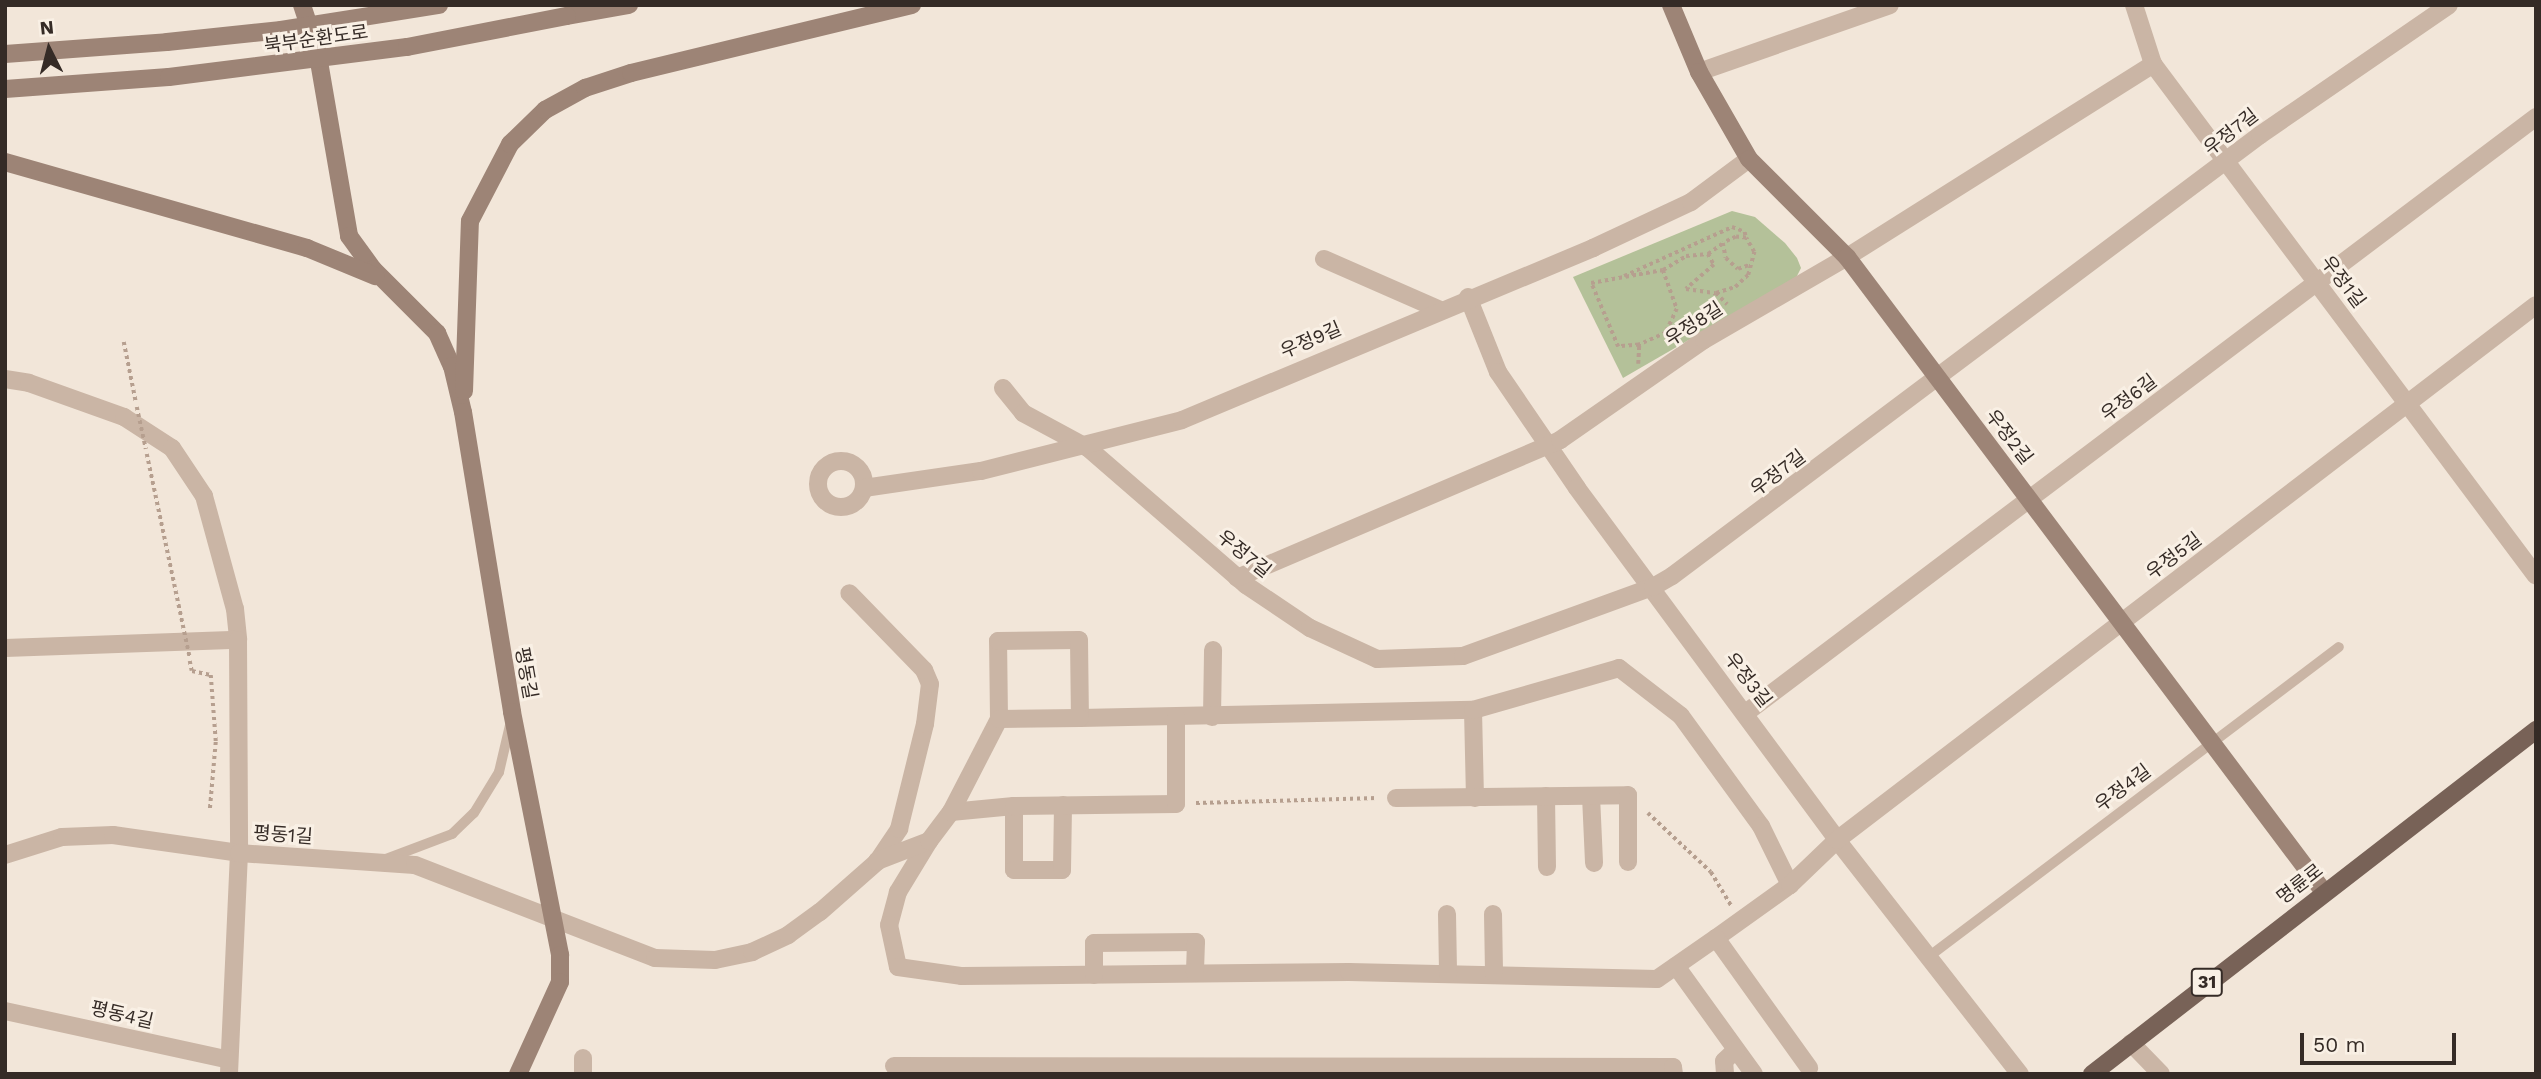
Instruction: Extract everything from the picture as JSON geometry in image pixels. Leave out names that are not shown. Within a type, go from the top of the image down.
[{"type":"main road","points":[[302,5],[317,50],[349,236],[373,269],[395,289]]},
{"type":"main road","name":"북부순환도로","points":[[5,54],[281,30],[439,5]]},
{"type":"main road","name":"북부순환도로","points":[[5,89],[169,77],[407,47],[629,5]]},
{"type":"main road","points":[[463,412],[470,221],[510,144],[545,110],[585,88],[631,73],[912,5]]},
{"type":"main road","name":"우정2길","points":[[1671,5],[1699,72],[1749,159],[1847,257],[2215,743],[2324,892]]},
{"type":"main road","points":[[5,47],[29,52]]},
{"type":"main road","points":[[5,162],[307,248],[365,270],[395,289]]},
{"type":"main road","name":"평동길","points":[[395,289],[437,333],[452,366],[463,412],[512,712],[553,914],[560,982],[518,1074]]},
{"type":"main road","name":"명륜로","points":[[2092,1074],[2536,730]]},
{"type":"street","points":[[1699,72],[1890,5]]},
{"type":"street","name":"우정1길","points":[[2134,5],[2154,64],[2226,164],[2409,402],[2536,576]]},
{"type":"street","name":"우정7길","points":[[1003,388],[1023,413],[1088,448],[1237,578],[1310,628],[1377,659],[1463,656],[1653,587],[1797,486],[1936,377],[2271,128],[2449,5]]},
{"type":"street","name":"우정8길","points":[[1237,578],[1550,445],[1704,340],[1847,257],[2154,64]]},
{"type":"street","name":"우정6길","points":[[1747,712],[2536,117]]},
{"type":"street","name":"우정9길","points":[[864,488],[981,471],[1088,448],[1182,420],[1592,248],[1691,202],[1749,159]]},
{"type":"street","points":[[1324,259],[1440,310]]},
{"type":"street","name":"우정3길","points":[[1468,298],[1498,372],[1747,712],[1837,840],[2020,1074]]},
{"type":"street","name":"우정5길","points":[[929,841],[895,903],[889,925],[898,967],[962,976],[1494,973],[1657,979],[1790,886],[1837,840],[2536,304]]},
{"type":"street","name":"평동4길","points":[[5,379],[29,383],[124,417],[172,448],[204,496],[235,609],[238,640],[239,853],[229,1067],[5,1011]]},
{"type":"street","points":[[849,593],[924,670],[930,684],[925,724],[899,829],[877,862]]},
{"type":"street","points":[[5,648],[238,640]]},
{"type":"street","points":[[877,862],[929,841],[951,812],[999,719],[998,641],[1079,640],[1080,718]]},
{"type":"street","points":[[1212,717],[1213,650]]},
{"type":"street","points":[[999,719],[1176,718],[1474,710],[1619,668],[1681,716],[1761,826],[1790,886]]},
{"type":"street","points":[[1474,710],[1475,798]]},
{"type":"street","points":[[951,812],[1014,806],[1176,804],[1176,718]]},
{"type":"street","points":[[1396,798],[1628,795],[1628,862]]},
{"type":"street","points":[[1546,796],[1547,867]]},
{"type":"street","points":[[1591,796],[1594,863]]},
{"type":"street","points":[[1014,806],[1014,870],[1062,870],[1063,806]]},
{"type":"street","name":"평동1길","points":[[5,855],[62,837],[113,835],[239,853],[415,864],[553,914],[655,958],[715,960],[752,951],[788,935],[877,862]]},
{"type":"street","points":[[1447,914],[1448,974]]},
{"type":"street","points":[[1493,914],[1494,973]]},
{"type":"street","points":[[1716,938],[1809,1068]]},
{"type":"street","points":[[1094,975],[1094,943],[1196,942],[1195,973]]},
{"type":"street","points":[[1676,966],[1754,1074]]},
{"type":"street","points":[[2131,1042],[2161,1074]]},
{"type":"street","points":[[1725,1074],[1724,1061],[1736,1050]]},
{"type":"street","points":[[894,1066],[1674,1067],[1674,1074]]},
{"type":"lane","name":"우정4길","points":[[1927,958],[2339,647]]},
{"type":"lane","points":[[381,860],[452,834],[474,813],[499,772],[512,712]]},
{"type":"path","points":[[1619,278],[1731,227],[1745,232],[1754,252],[1748,275],[1735,287],[1716,293],[1686,289]]},
{"type":"path","points":[[1663,270],[1675,294],[1677,309],[1667,333],[1639,345],[1618,347],[1591,283],[1663,270],[1686,256],[1709,254],[1723,243],[1746,238]]},
{"type":"path","points":[[1723,243],[1726,258],[1738,269],[1749,265]]},
{"type":"path","points":[[1675,294],[1686,289],[1714,265],[1709,254]]},
{"type":"path","points":[[124,342],[192,671],[211,675],[216,742],[210,811]]},
{"type":"path","points":[[1628,795],[1711,872],[1740,921]]},
{"type":"path","points":[[1176,804],[1396,798]]},
{"type":"green space","points":[[1732,211],[1755,217],[1785,243],[1801,268],[1796,278],[1623,378],[1573,277]]}]
